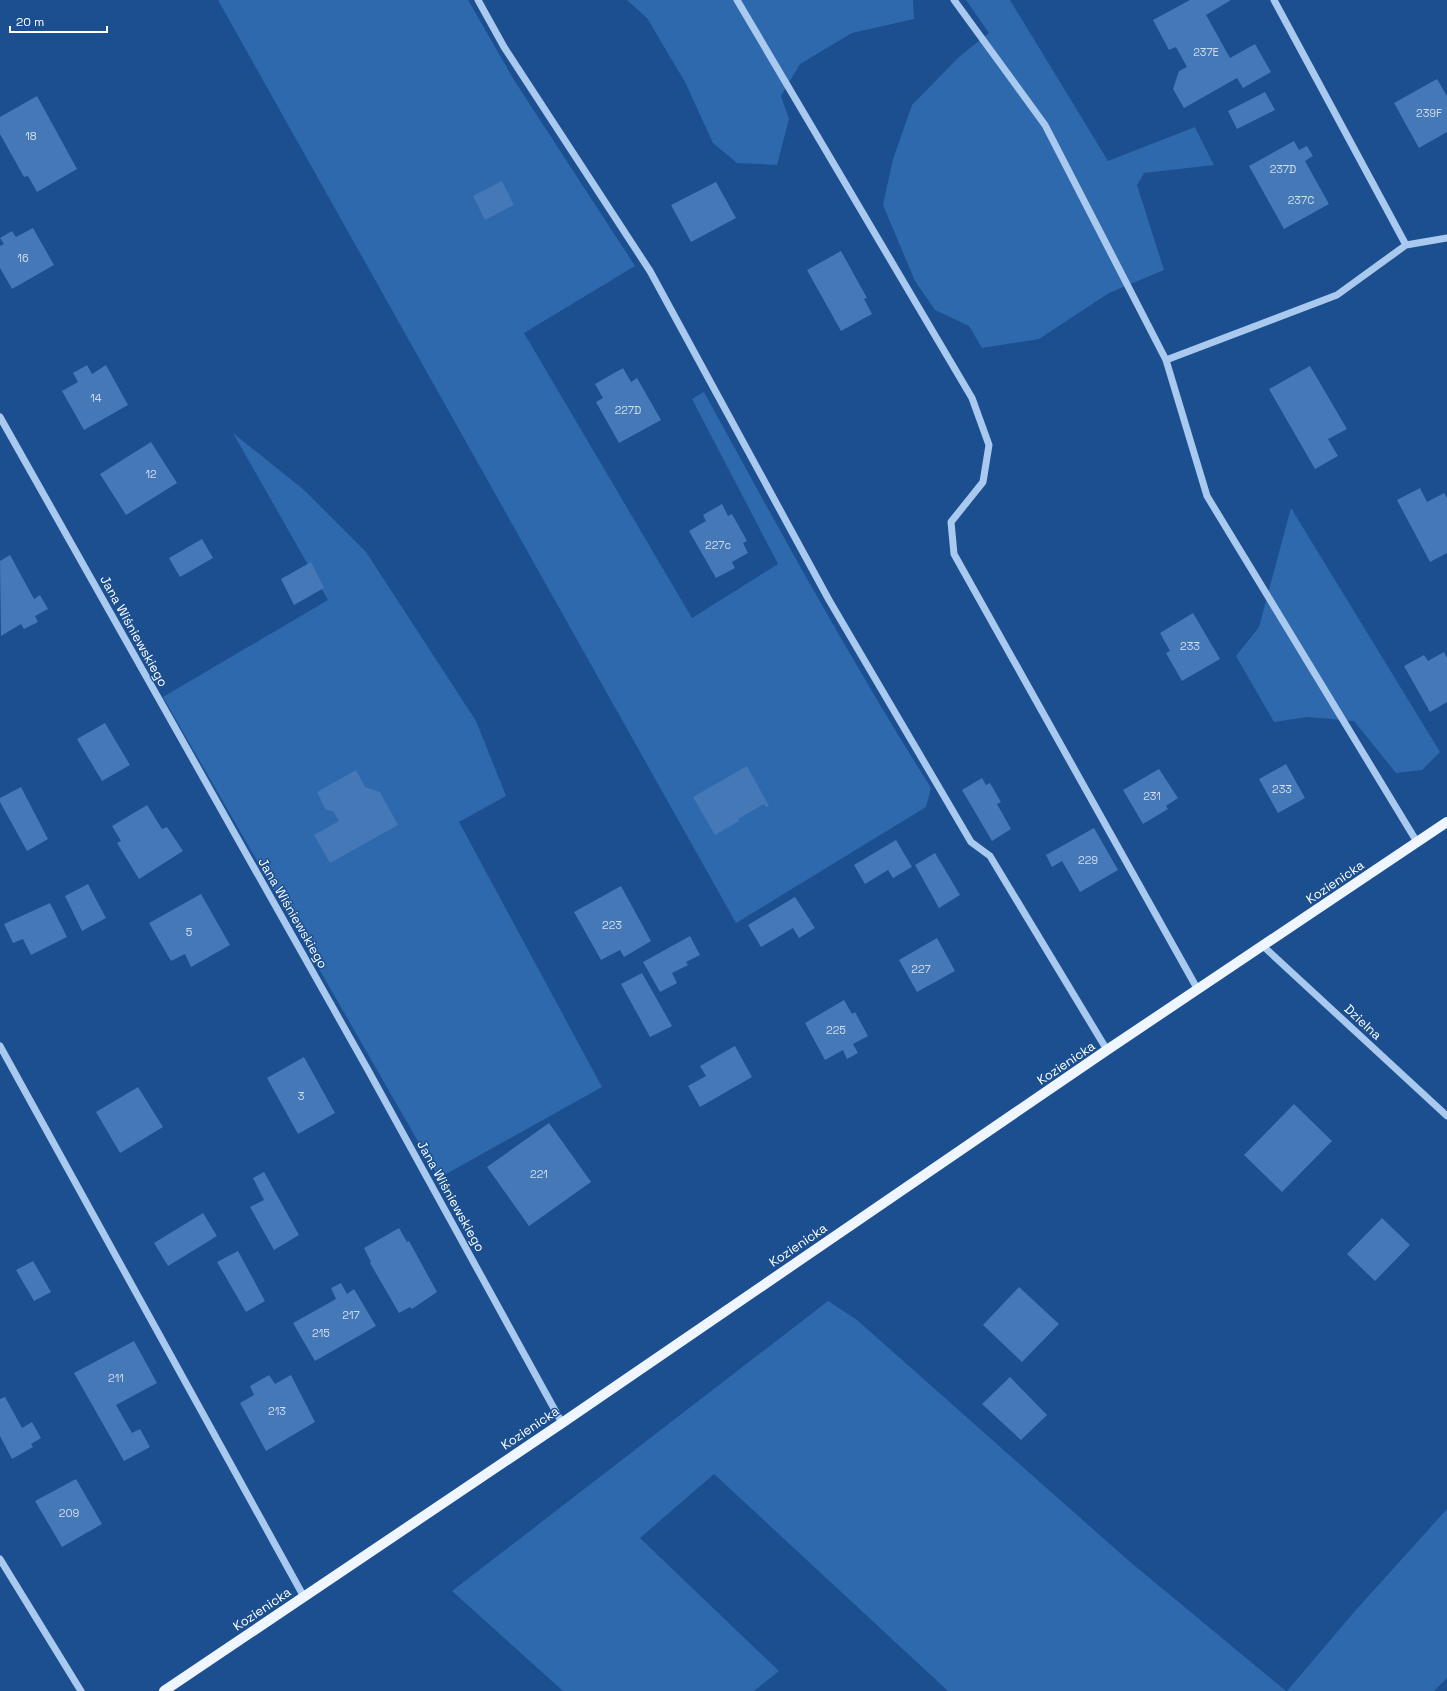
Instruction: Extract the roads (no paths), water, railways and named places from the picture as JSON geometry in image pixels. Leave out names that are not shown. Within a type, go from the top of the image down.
[{"type":"main road","name":"Kozienicka","points":[[164,1691],[562,1422],[1107,1050],[1447,822]]},
{"type":"street","points":[[478,0],[504,47],[650,271],[829,600],[971,842],[990,856],[1107,1050]]},
{"type":"street","points":[[738,0],[972,398],[990,445],[983,482],[951,522],[954,554],[1198,990]]},
{"type":"street","points":[[954,0],[1045,125],[1166,360],[1207,496],[1417,842]]},
{"type":"street","points":[[1274,0],[1406,245]]},
{"type":"street","points":[[1166,360],[1337,294],[1406,245],[1447,238]]},
{"type":"street","name":"Jana Wiśniewskiego","points":[[0,417],[368,1070],[562,1422]]},
{"type":"street","name":"Dzielna","points":[[1264,946],[1447,1116]]},
{"type":"street","points":[[0,1046],[304,1597]]},
{"type":"street","points":[[0,1559],[81,1691]]}]
